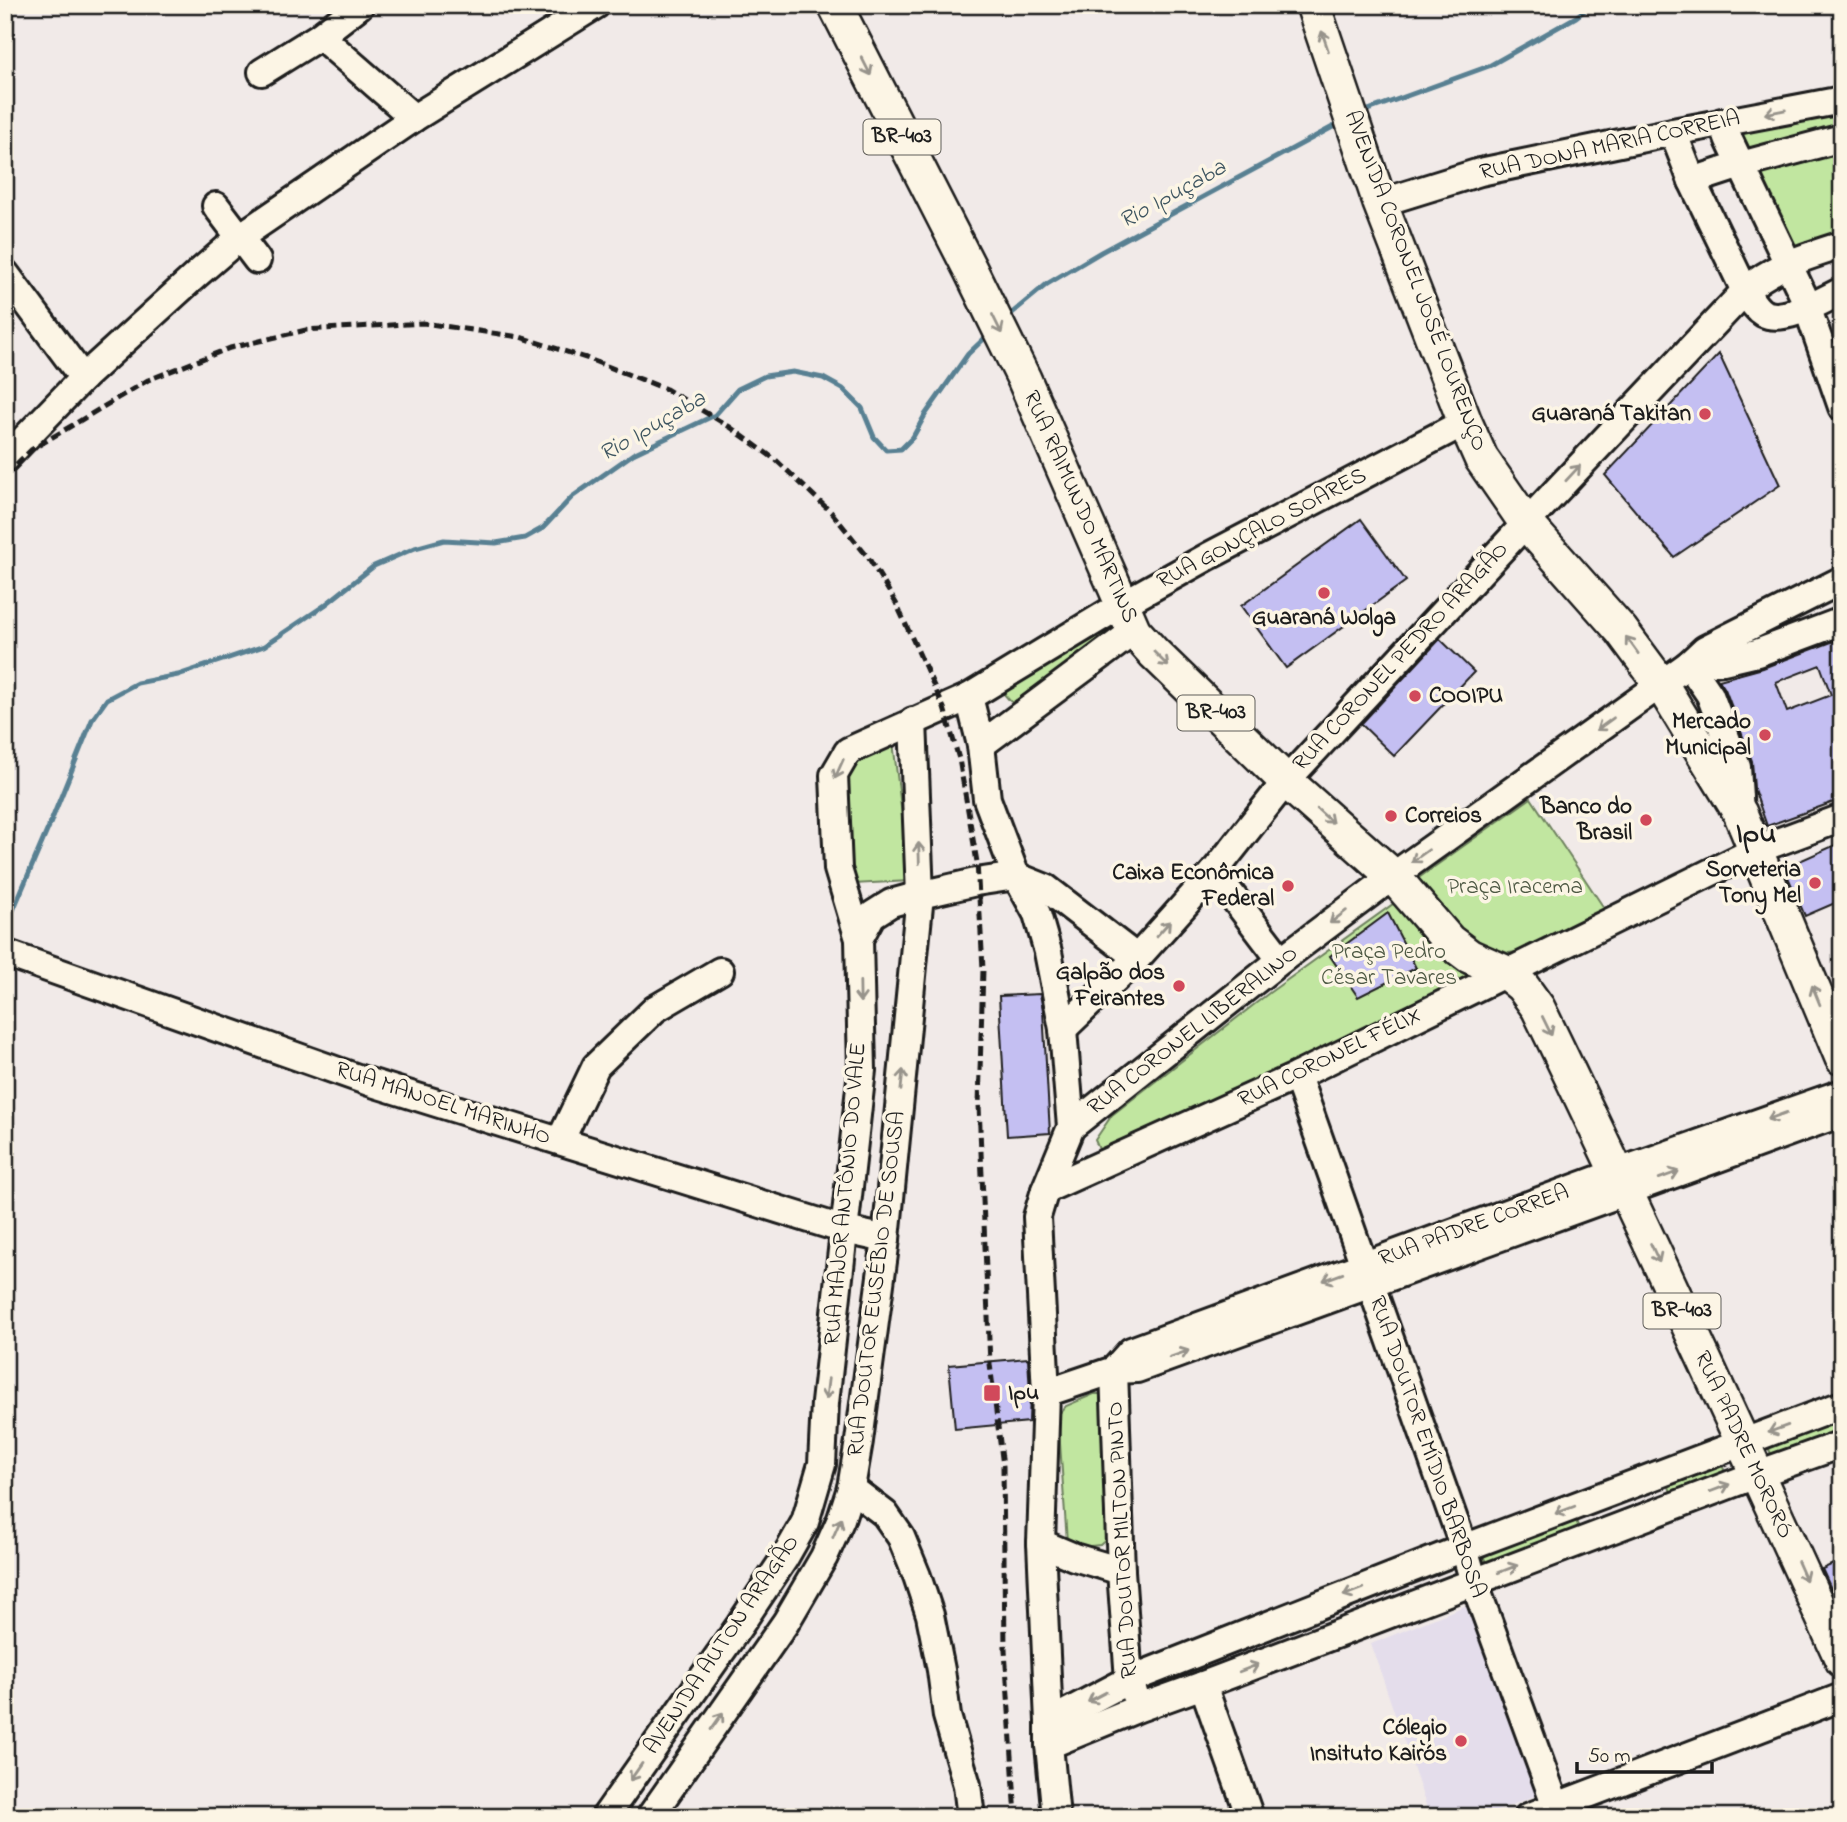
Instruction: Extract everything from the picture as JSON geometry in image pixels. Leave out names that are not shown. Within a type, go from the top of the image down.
[{"type":"main road","name":"RUA RAIMUNDO MARTINS","points":[[835,5],[1024,379],[1128,618],[1154,653],[1286,781],[1392,876],[1449,941],[1469,956],[1505,972]]},
{"type":"main road","name":"AVENIDA CORONEL JOSÉ LOURENÇO","points":[[1313,5],[1380,203],[1481,458],[1526,523],[1621,630],[1661,684],[1740,813],[1842,1058]]},
{"type":"main road","name":"RUA PADRE MORORÓ","points":[[1505,972],[1522,986],[1538,1008],[1622,1181],[1842,1660]]},
{"type":"street","points":[[262,72],[320,36],[360,5]]},
{"type":"street","points":[[5,458],[83,379],[240,237],[414,118],[596,5]]},
{"type":"street","points":[[320,36],[414,118]]},
{"type":"street","name":"RUA DONA MARIA CORREIA","points":[[1380,203],[1480,172],[1842,100]]},
{"type":"street","points":[[1722,122],[1807,307],[1842,407]]},
{"type":"street","points":[[1673,132],[1692,181],[1754,305],[1764,313],[1776,317],[1842,291]]},
{"type":"street","name":"RUA DONA MARIA CORREIA","points":[[1692,181],[1842,138]]},
{"type":"street","points":[[216,206],[257,260]]},
{"type":"street","name":"RUA CORONEL PEDRO ARAGÃO","points":[[1063,1029],[1136,958],[1214,872],[1286,781],[1745,291],[1788,263],[1842,245]]},
{"type":"street","points":[[5,273],[83,379]]},
{"type":"street","name":"RUA GONÇALO SOARES","points":[[981,745],[1128,618],[1209,555],[1465,422]]},
{"type":"street","name":"RUA CORONEL LIBERALINO","points":[[1071,1127],[1281,960],[1392,876],[1689,664],[1705,649],[1842,580]]},
{"type":"street","name":"RUA GONÇALO SOARES","points":[[914,721],[969,697],[1128,618]]},
{"type":"street","points":[[1689,664],[1723,662],[1757,653],[1842,621]]},
{"type":"street","name":"AVENIDA CORONEL JOSÉ LOURENÇO","points":[[1689,664],[1710,695],[1737,767],[1740,813]]},
{"type":"street","points":[[969,697],[981,745],[987,799],[1016,876],[1037,914],[1048,952],[1063,1029],[1071,1127],[1037,1217],[1046,1393],[1041,1544],[1049,1734],[1056,1817]]},
{"type":"street","name":"RUA DOUTOR EUSÉBIO DE SOUSA","points":[[914,721],[920,895],[886,1239],[851,1488],[885,1514],[901,1537],[917,1576],[930,1615],[947,1716],[967,1785],[971,1817]]},
{"type":"street","name":"RUA MAJOR ANTÔNIO DO VALE","points":[[822,1464],[825,1404],[862,1070],[859,939],[838,869],[834,775],[848,751],[914,721]]},
{"type":"street","name":"RUA CORONEL FÉLIX","points":[[1045,1190],[1297,1076],[1756,850],[1842,818]]},
{"type":"street","points":[[1214,872],[1281,960]]},
{"type":"street","points":[[859,939],[872,915],[891,903],[976,882],[1016,876],[1046,888],[1136,958]]},
{"type":"street","name":"RUA MANOEL MARINHO","points":[[5,953],[369,1082],[845,1230],[886,1239]]},
{"type":"street","points":[[560,1141],[596,1066],[655,1009],[720,971]]},
{"type":"street","name":"RUA DOUTOR EMÍDIO BARBOSA","points":[[1297,1076],[1474,1582],[1558,1811]]},
{"type":"street","name":"RUA PADRE CORREA","points":[[1046,1393],[1114,1370],[1131,1351],[1367,1275],[1622,1181],[1842,1093]]},
{"type":"street","name":"RUA PADRE CORREA","points":[[1622,1181],[1842,1113]]},
{"type":"street","name":"RUA DOUTOR MILTON PINTO","points":[[1114,1370],[1121,1571],[1129,1680],[1139,1708]]},
{"type":"street","points":[[1049,1734],[1129,1680],[1464,1548],[1842,1405]]},
{"type":"street","points":[[1049,1734],[1139,1708],[1203,1685],[1842,1444]]},
{"type":"street","name":"AVENIDA AUTON ARAGÃO","points":[[612,1814],[784,1559],[805,1522],[822,1464]]},
{"type":"street","name":"AVENIDA AUTON ARAGÃO","points":[[650,1817],[786,1622],[824,1557],[851,1488]]},
{"type":"street","points":[[1041,1544],[1121,1571]]},
{"type":"street","points":[[1203,1685],[1250,1817]]},
{"type":"street","points":[[1528,1817],[1558,1811],[1842,1697]]},
{"type":"shaded area","name":"Cólegio Insituto Kairós","points":[[1467,1605],[1537,1795],[1481,1817],[1430,1817],[1371,1644]]},
{"type":"green space","points":[[1842,106],[1842,131],[1744,155],[1735,128]]},
{"type":"green space","points":[[1842,143],[1842,239],[1791,256],[1757,169]]},
{"type":"green space","points":[[1110,624],[1115,629],[1015,704],[1003,693]]},
{"type":"green space","points":[[893,742],[910,881],[853,884],[842,789],[853,760]]},
{"type":"green space","name":"Praça Iracema","points":[[1531,798],[1606,911],[1526,951],[1508,953],[1465,938],[1413,882]]},
{"type":"green space","name":"Praça Pedro César Tavares","points":[[1400,899],[1447,961],[1468,977],[1466,983],[1101,1154],[1095,1140],[1112,1115],[1269,993]]},
{"type":"green space","points":[[1094,1394],[1105,1394],[1108,1538],[1100,1545],[1072,1548],[1067,1542],[1058,1415],[1066,1406]]},
{"type":"green space","points":[[1842,1419],[1842,1433],[1773,1459],[1768,1447]]},
{"type":"green space","points":[[1721,1462],[1726,1475],[1672,1496],[1668,1483]]},
{"type":"green space","points":[[1575,1518],[1580,1531],[1487,1565],[1482,1553]]},
{"type":"building","name":"Guaraná Takitan","points":[[1719,354],[1780,485],[1674,557],[1605,475]]},
{"type":"building","name":"Guaraná Wolga","points":[[1361,519],[1406,581],[1286,668],[1241,606]]},
{"type":"building","name":"Mercado Municipal","points":[[1842,638],[1842,799],[1767,826],[1754,789],[1752,761],[1725,689],[1719,680],[1763,668]],"holes":[[[1820,665],[1831,695],[1787,712],[1776,682]]]},
{"type":"building","name":"COOIPU","points":[[1440,639],[1474,672],[1394,756],[1361,724]]},
{"type":"building","points":[[1842,842],[1842,900],[1805,916],[1784,868]]},
{"type":"building","points":[[1388,913],[1416,968],[1358,997],[1330,956]]},
{"type":"building","points":[[1040,994],[1050,1133],[1007,1136],[999,996]]},
{"type":"building","name":"Ipu","points":[[1028,1358],[1029,1422],[955,1429],[949,1365]]},
{"type":"building","points":[[1842,1560],[1842,1613],[1822,1569]]},
{"type":"waterway","name":"Rio Ipuçaba","points":[[1360,113],[1489,66],[1576,17],[1591,5]]},
{"type":"waterway","name":"Rio Ipuçaba","points":[[1006,318],[1047,284],[1101,252],[1342,122]]},
{"type":"waterway","name":"Rio Ipuçaba","points":[[5,929],[92,720],[107,699],[137,683],[178,675],[264,646],[325,605],[374,566],[415,548],[444,540],[496,543],[525,538],[543,528],[572,497],[633,454],[715,415],[738,389],[765,376],[793,372],[823,378],[843,389],[862,408],[874,437],[886,450],[901,449],[913,437],[925,415],[968,354],[989,334]]},
{"type":"railway","points":[[5,475],[31,450],[148,380],[230,348],[306,330],[423,323],[520,337],[586,358],[666,389],[730,427],[776,460],[832,513],[868,557],[896,603],[944,708],[959,759],[977,862],[983,969],[979,1105],[990,1364],[1003,1466],[1005,1650],[1016,1817]]},
{"type":"place","name":"Guaraná Takitan","points":[[1705,414]]},
{"type":"place","name":"Guaraná Wolga","points":[[1324,593]]},
{"type":"place","name":"COOIPU","points":[[1415,696]]},
{"type":"place","name":"Mercado Municipal","points":[[1765,735]]},
{"type":"place","name":"Correios","points":[[1391,816]]},
{"type":"place","name":"Banco do Brasil","points":[[1646,820]]},
{"type":"place","name":"Sorveteria Tony Mel","points":[[1815,883]]},
{"type":"place","name":"Caixa Econômica Federal","points":[[1288,886]]},
{"type":"place","name":"Galpão dos Feirantes","points":[[1179,986]]},
{"type":"place","name":"Ipu","points":[[992,1393]]},
{"type":"place","name":"Cólegio Insituto Kairós","points":[[1461,1741]]},
{"type":"district","name":"Ipu","points":[[1756,835]]}]
